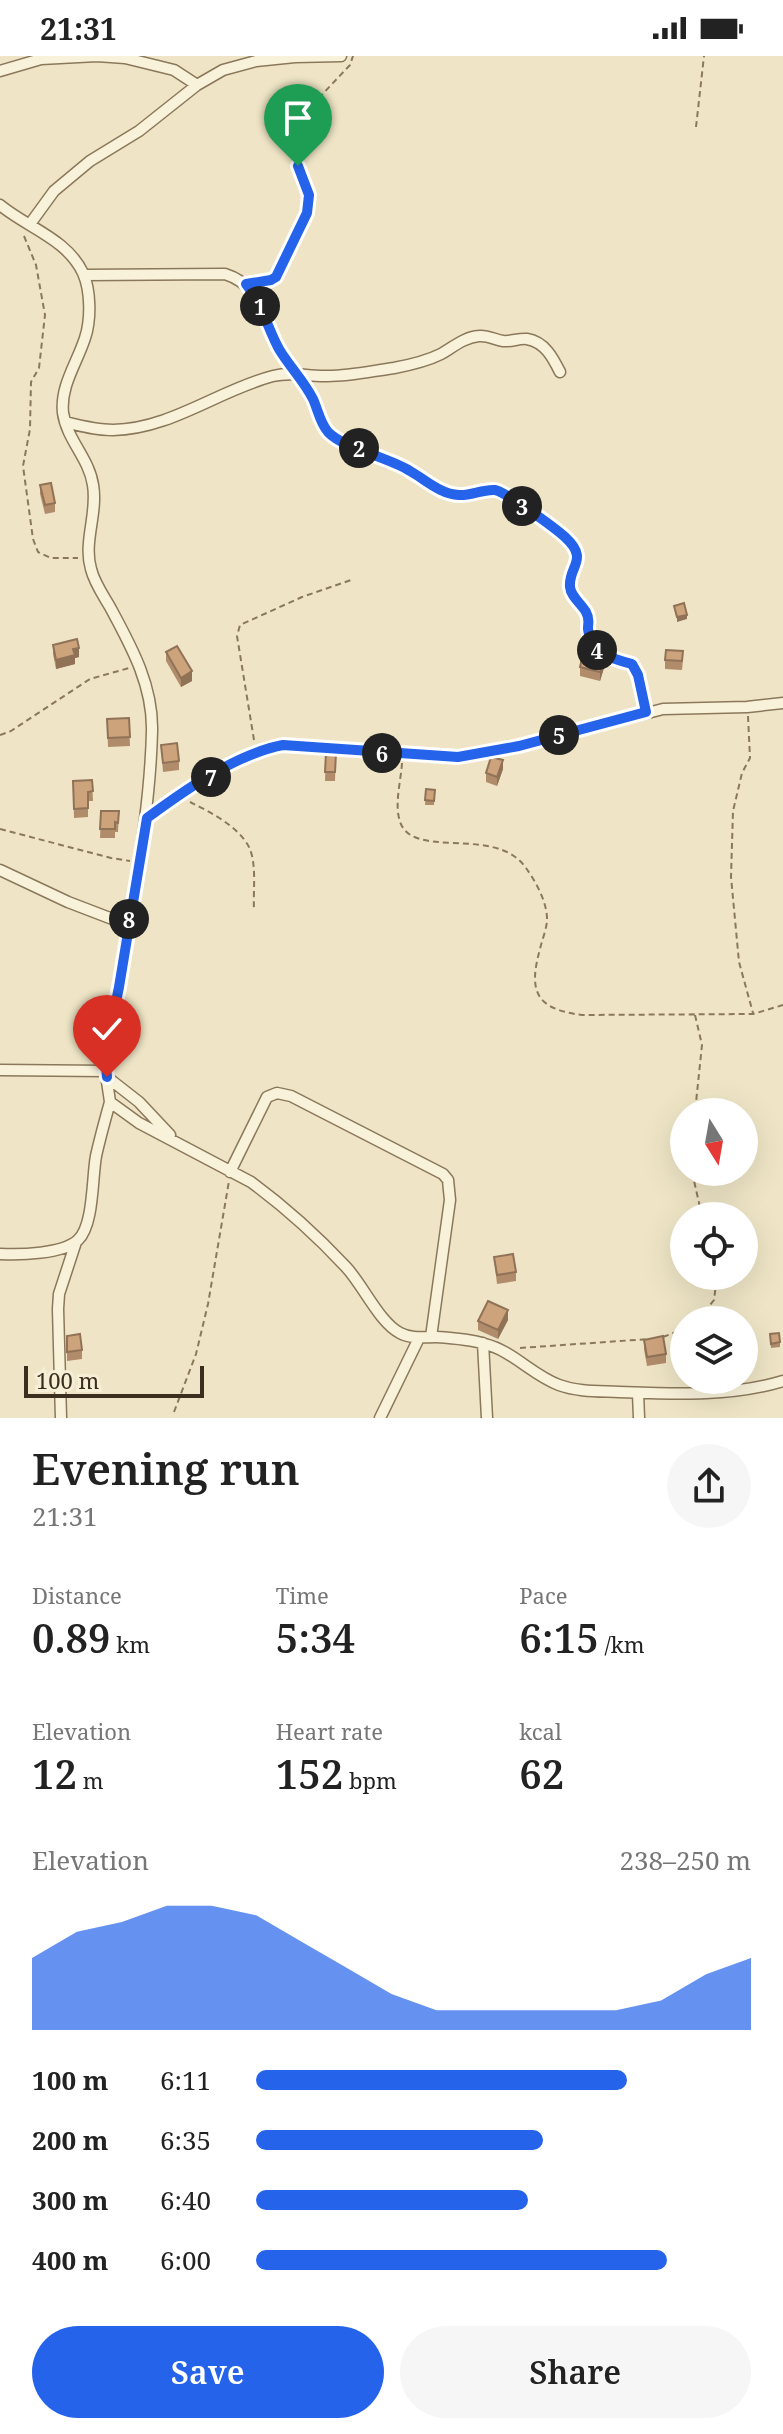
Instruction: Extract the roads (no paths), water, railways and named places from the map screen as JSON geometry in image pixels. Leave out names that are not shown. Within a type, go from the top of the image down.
[{"type":"street","points":[[0,71],[41,59],[97,56],[125,58],[174,70],[197,85]]},
{"type":"street","points":[[30,224],[54,191],[90,161],[139,131],[197,85],[223,70],[256,61],[341,56]]},
{"type":"street","points":[[0,205],[71,253],[84,275],[88,290],[88,324],[65,390],[63,410],[65,422],[86,460],[94,487],[89,558],[95,581],[140,666],[151,702],[147,818],[105,1056],[110,1102],[96,1156],[84,1233],[76,1242],[59,1294],[57,1343],[61,1418]]},
{"type":"street","points":[[84,275],[225,274],[239,278],[256,296],[280,350],[296,372]]},
{"type":"street","points":[[65,422],[94,429],[141,427],[160,423],[252,382],[286,373],[325,376],[396,367],[433,357],[481,335],[503,341],[527,339],[537,342],[548,350],[560,372]]},
{"type":"street","points":[[147,818],[178,795],[265,748],[283,745],[458,757],[489,753],[663,709],[783,703]]},
{"type":"street","points":[[0,870],[58,898],[128,925]]},
{"type":"street","points":[[0,1070],[106,1074],[139,1102],[175,1141]]},
{"type":"street","points":[[230,1172],[267,1097],[277,1093],[291,1096],[443,1174],[448,1180],[450,1200],[431,1337]]},
{"type":"street","points":[[110,1102],[139,1123],[251,1182],[313,1235],[348,1270],[388,1322],[401,1333],[419,1338],[456,1338],[483,1343],[503,1350],[560,1385],[583,1390],[729,1392],[783,1381]]},
{"type":"street","points":[[0,1254],[29,1254],[76,1242]]},
{"type":"street","points":[[380,1418],[419,1338]]},
{"type":"street","points":[[483,1343],[487,1418]]},
{"type":"street","points":[[638,1393],[639,1418]]}]
